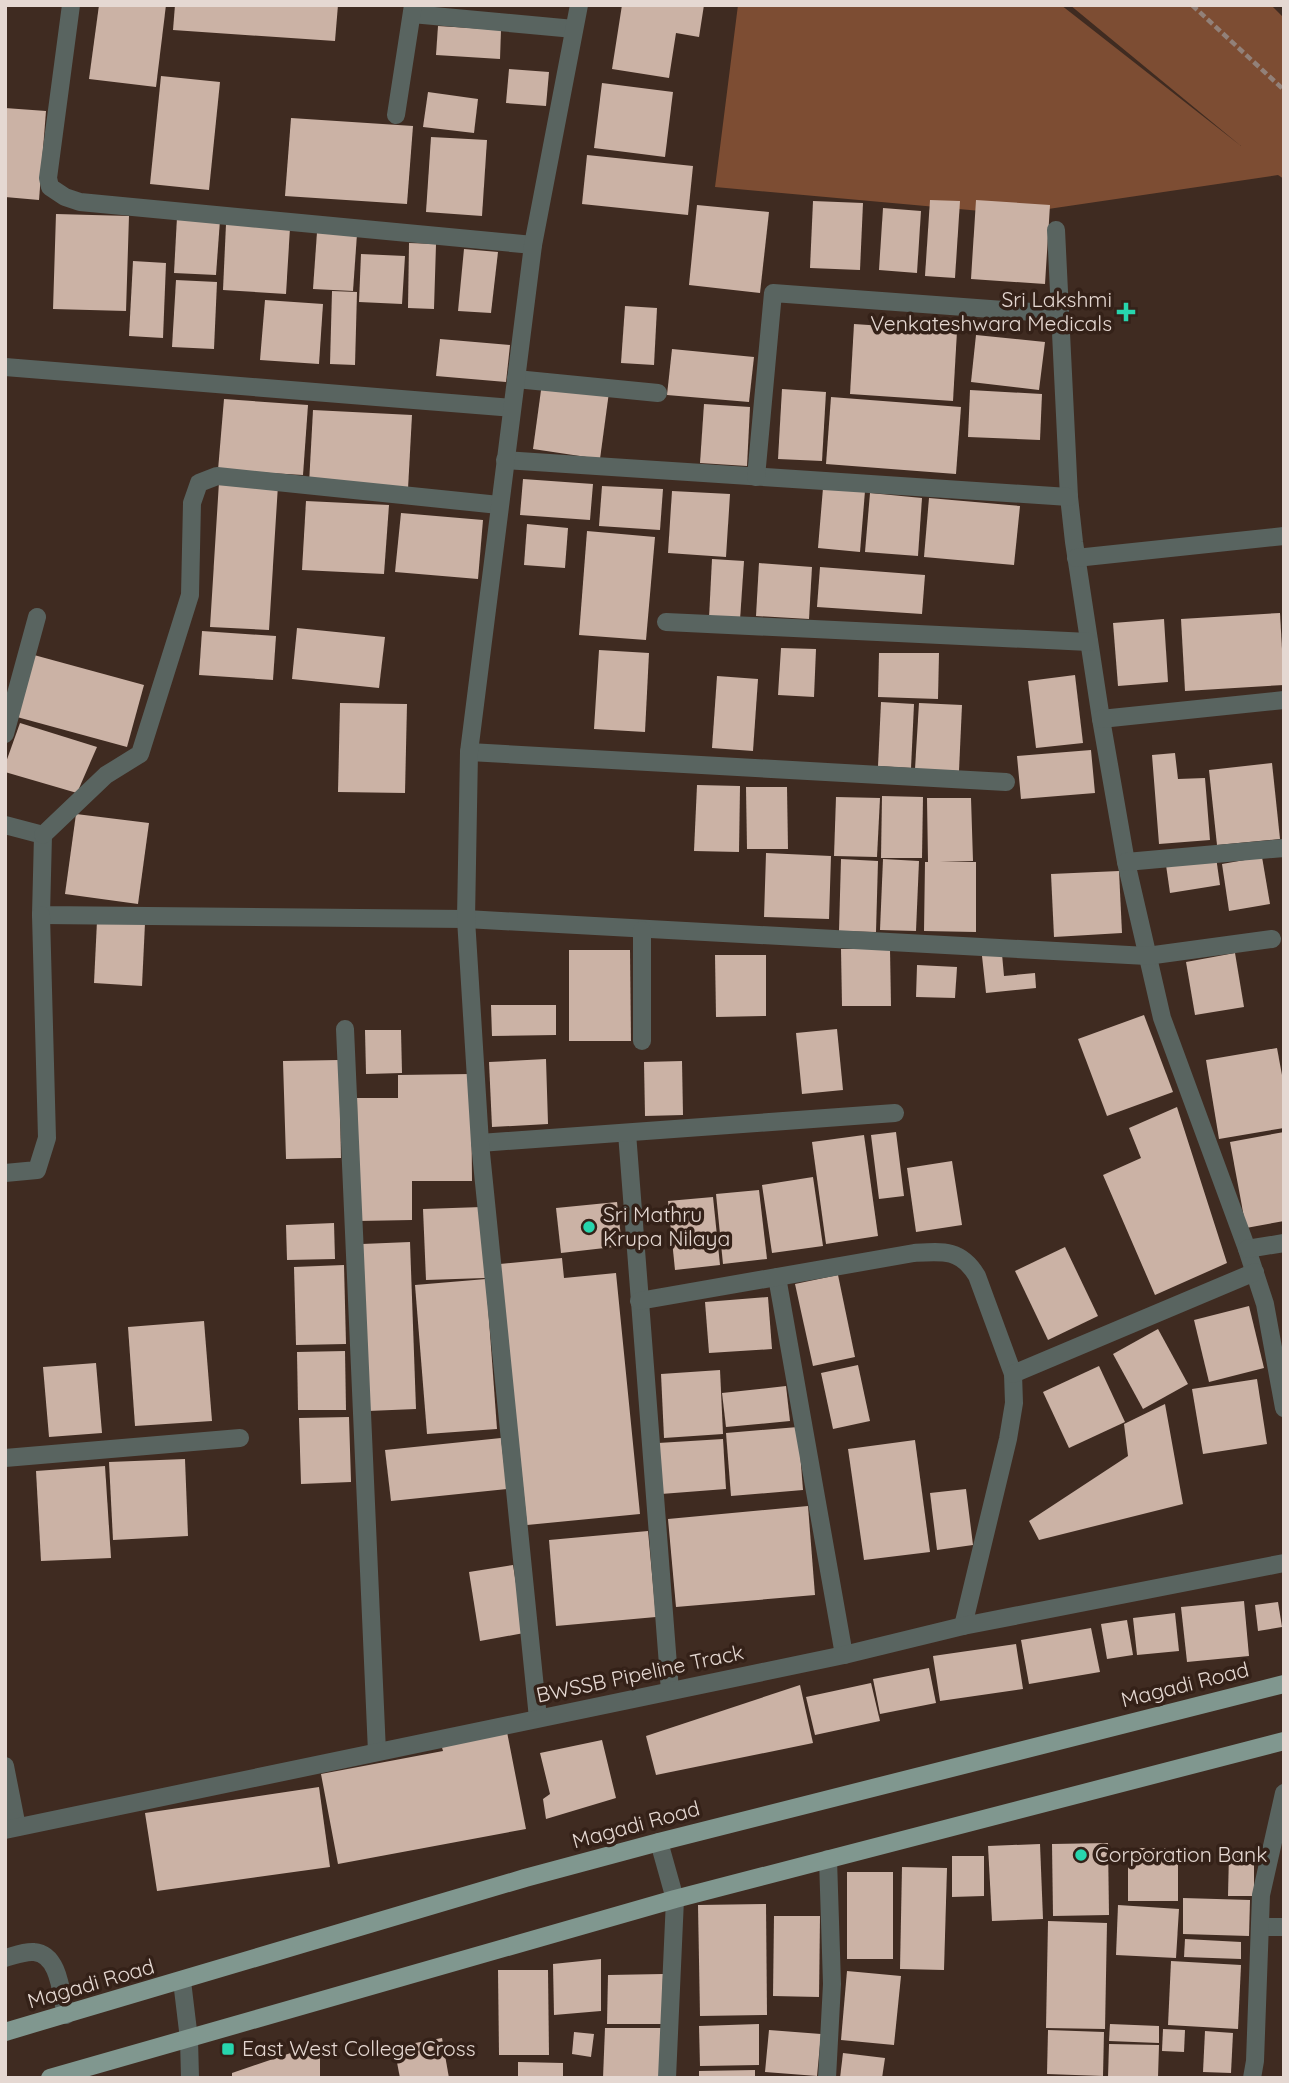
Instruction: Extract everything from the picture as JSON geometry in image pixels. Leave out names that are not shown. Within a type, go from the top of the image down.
[{"type":"main road","name":"Magadi Road","points":[[5,2032],[182,1982],[526,1878],[1284,1684]]},
{"type":"main road","points":[[50,2078],[674,1899],[1284,1741]]},
{"type":"street","points":[[71,5],[48,178],[50,187],[65,197],[80,202],[533,246]]},
{"type":"street","points":[[538,1718],[480,1143],[466,919],[469,752],[533,246],[579,5]]},
{"type":"street","points":[[396,115],[412,10],[574,29]]},
{"type":"street","points":[[1056,230],[1069,497],[1101,719],[1126,862],[1162,1018],[1265,1304],[1284,1408]]},
{"type":"street","points":[[756,477],[774,293],[1059,314]]},
{"type":"street","points":[[5,367],[512,408]]},
{"type":"street","points":[[516,379],[658,393]]},
{"type":"street","points":[[505,460],[1069,497]]},
{"type":"street","points":[[5,1173],[37,1170],[47,1138],[40,915],[43,835],[107,775],[140,754],[190,595],[192,503],[199,483],[217,476],[499,505]]},
{"type":"street","points":[[1076,558],[1284,536]]},
{"type":"street","points":[[5,734],[37,617]]},
{"type":"street","points":[[666,622],[1089,642]]},
{"type":"street","points":[[1101,719],[1284,700]]},
{"type":"street","points":[[469,752],[1006,782]]},
{"type":"street","points":[[5,825],[43,835]]},
{"type":"street","points":[[1126,862],[1284,848]]},
{"type":"street","points":[[40,915],[466,919],[1147,957],[1272,939]]},
{"type":"street","points":[[642,930],[642,1041]]},
{"type":"street","points":[[345,1029],[377,1752]]},
{"type":"street","points":[[480,1143],[895,1114]]},
{"type":"street","points":[[627,1133],[670,1691]]},
{"type":"street","points":[[1247,1249],[1284,1243]]},
{"type":"street","points":[[639,1301],[914,1253],[938,1251],[956,1254],[970,1264],[977,1276],[1013,1374],[1014,1403],[1008,1439],[963,1626]]},
{"type":"street","points":[[1013,1374],[1255,1272]]},
{"type":"street","points":[[777,1277],[844,1655]]},
{"type":"street","points":[[5,1458],[240,1438]]},
{"type":"street","name":"BWSSB Pipeline Track","points":[[11,1829],[844,1655],[963,1626],[1284,1563]]},
{"type":"street","points":[[5,1766],[11,1829]]},
{"type":"street","points":[[1252,2078],[1261,1895],[1284,1793]]},
{"type":"street","points":[[659,1842],[674,1899],[667,2078]]},
{"type":"street","points":[[827,2078],[832,1984],[828,1859]]},
{"type":"street","points":[[1261,1927],[1284,1927]]},
{"type":"street","points":[[5,1958],[34,1952],[48,1958],[56,1971],[66,2015]]},
{"type":"street","points":[[182,1982],[189,2039],[190,2078]]},
{"type":"path","points":[[1192,5],[1284,90]]},
{"type":"shaded area","points":[[738,5],[1061,5],[1241,146],[1070,5],[1271,5],[1284,18],[1284,179],[1278,175],[1014,214],[715,187]]},
{"type":"building","points":[[99,5],[166,5],[156,87],[89,79]]},
{"type":"building","points":[[175,5],[338,5],[335,41],[173,30]]},
{"type":"building","points":[[622,5],[704,5],[699,37],[676,33],[669,78],[612,69]]},
{"type":"building","points":[[438,26],[501,30],[500,59],[436,55]]},
{"type":"building","points":[[509,69],[549,72],[546,106],[506,103]]},
{"type":"building","points":[[161,76],[220,82],[209,190],[150,184]]},
{"type":"building","points":[[602,83],[673,92],[665,157],[594,148]]},
{"type":"building","points":[[428,92],[478,99],[474,133],[423,127]]},
{"type":"building","points":[[5,108],[46,111],[39,200],[5,197]]},
{"type":"building","points":[[291,118],[413,126],[407,204],[285,196]]},
{"type":"building","points":[[431,137],[487,140],[482,216],[426,212]]},
{"type":"building","points":[[587,155],[693,166],[688,215],[582,204]]},
{"type":"building","points":[[930,200],[960,201],[955,278],[925,276]]},
{"type":"building","points":[[976,200],[1050,205],[1045,284],[971,279]]},
{"type":"building","points":[[813,201],[863,203],[860,270],[810,268]]},
{"type":"building","points":[[697,205],[769,212],[760,293],[689,285]]},
{"type":"building","points":[[883,208],[921,211],[917,273],[879,270]]},
{"type":"building","points":[[56,214],[129,216],[126,311],[53,309]]},
{"type":"building","points":[[177,217],[220,220],[216,275],[174,273]]},
{"type":"building","points":[[226,224],[290,228],[286,294],[223,290]]},
{"type":"building","points":[[317,232],[357,234],[353,291],[313,289]]},
{"type":"building","points":[[409,243],[436,244],[434,309],[408,308]]},
{"type":"building","points":[[464,249],[498,252],[491,313],[458,311]]},
{"type":"building","points":[[361,254],[405,256],[402,304],[359,302]]},
{"type":"building","points":[[133,261],[166,263],[163,338],[129,336]]},
{"type":"building","points":[[176,280],[217,282],[214,349],[172,347]]},
{"type":"building","points":[[332,291],[357,292],[355,365],[330,364]]},
{"type":"building","points":[[265,300],[323,304],[319,364],[260,360]]},
{"type":"building","points":[[625,306],[657,308],[654,365],[621,363]]},
{"type":"building","points":[[854,324],[957,331],[953,401],[850,394]]},
{"type":"building","points":[[976,335],[1045,342],[1039,390],[971,382]]},
{"type":"building","points":[[440,339],[510,345],[506,382],[436,376]]},
{"type":"building","points":[[672,349],[754,357],[749,402],[667,395]]},
{"type":"building","points":[[542,383],[609,392],[600,459],[533,449]]},
{"type":"building","points":[[782,389],[826,392],[822,461],[778,459]]},
{"type":"building","points":[[970,390],[1042,394],[1040,440],[968,437]]},
{"type":"building","points":[[831,397],[961,407],[956,474],[826,464]]},
{"type":"building","points":[[224,399],[308,405],[303,475],[218,470]]},
{"type":"building","points":[[704,404],[750,407],[747,466],[700,463]]},
{"type":"building","points":[[313,410],[412,415],[408,489],[309,484]]},
{"type":"building","points":[[523,479],[593,484],[590,520],[520,515]]},
{"type":"building","points":[[219,482],[278,485],[269,630],[210,627]]},
{"type":"building","points":[[602,486],[663,489],[660,530],[599,526]]},
{"type":"building","points":[[823,488],[865,491],[860,552],[818,548]]},
{"type":"building","points":[[672,491],[730,494],[726,557],[668,553]]},
{"type":"building","points":[[870,493],[922,498],[918,556],[865,552]]},
{"type":"building","points":[[929,498],[1020,506],[1014,565],[924,557]]},
{"type":"building","points":[[306,501],[389,505],[384,574],[302,570]]},
{"type":"building","points":[[401,513],[483,520],[478,579],[395,572]]},
{"type":"building","points":[[527,524],[568,528],[565,568],[524,565]]},
{"type":"building","points":[[587,531],[655,537],[646,640],[579,635]]},
{"type":"building","points":[[712,559],[744,561],[740,620],[709,618]]},
{"type":"building","points":[[759,563],[812,567],[809,619],[756,616]]},
{"type":"building","points":[[820,567],[925,575],[922,614],[817,607]]},
{"type":"building","points":[[1280,613],[1284,685],[1185,691],[1181,619]]},
{"type":"building","points":[[1164,619],[1168,682],[1118,686],[1113,623]]},
{"type":"building","points":[[297,628],[385,637],[379,688],[292,679]]},
{"type":"building","points":[[202,631],[276,636],[273,680],[199,675]]},
{"type":"building","points":[[781,648],[816,649],[814,697],[778,695]]},
{"type":"building","points":[[599,650],[649,653],[645,732],[594,729]]},
{"type":"building","points":[[879,653],[939,653],[938,699],[878,697]]},
{"type":"building","points":[[34,655],[144,685],[127,747],[17,717]]},
{"type":"building","points":[[1075,675],[1083,743],[1036,748],[1028,681]]},
{"type":"building","points":[[717,676],[758,679],[753,751],[712,748]]},
{"type":"building","points":[[881,702],[914,704],[911,768],[878,766]]},
{"type":"building","points":[[340,703],[407,704],[405,793],[338,792]]},
{"type":"building","points":[[919,703],[962,705],[959,771],[915,769]]},
{"type":"building","points":[[20,723],[97,747],[77,793],[5,772]]},
{"type":"building","points":[[1091,750],[1095,793],[1021,799],[1017,756]]},
{"type":"building","points":[[1175,753],[1178,779],[1205,778],[1210,840],[1159,844],[1152,755]]},
{"type":"building","points":[[1272,763],[1280,839],[1217,845],[1209,770]]},
{"type":"building","points":[[697,785],[740,786],[739,852],[694,851]]},
{"type":"building","points":[[746,787],[787,787],[788,849],[747,849]]},
{"type":"building","points":[[882,796],[923,797],[922,858],[881,858]]},
{"type":"building","points":[[836,797],[880,798],[877,857],[834,856]]},
{"type":"building","points":[[927,798],[971,798],[973,861],[940,862],[976,862],[976,932],[924,931],[925,862],[928,862]]},
{"type":"building","points":[[76,814],[149,823],[138,904],[65,894]]},
{"type":"building","points":[[766,853],[831,856],[829,919],[764,917]]},
{"type":"building","points":[[1216,857],[1220,885],[1170,893],[1166,865]]},
{"type":"building","points":[[1262,857],[1270,904],[1229,911],[1222,864]]},
{"type":"building","points":[[841,859],[878,861],[876,932],[839,931]]},
{"type":"building","points":[[883,859],[919,861],[916,931],[880,930]]},
{"type":"building","points":[[1119,871],[1122,933],[1054,937],[1051,874]]},
{"type":"building","points":[[97,921],[145,923],[142,986],[94,983]]},
{"type":"building","points":[[841,949],[890,949],[891,1006],[842,1006]]},
{"type":"building","points":[[569,950],[630,950],[631,1041],[569,1041]]},
{"type":"building","points":[[1235,953],[1244,1007],[1195,1015],[1186,962]]},
{"type":"building","points":[[1002,954],[1004,976],[1035,973],[1036,988],[986,993],[982,956]]},
{"type":"building","points":[[715,955],[766,955],[766,1016],[716,1017]]},
{"type":"building","points":[[917,965],[957,967],[955,998],[916,997]]},
{"type":"building","points":[[491,1005],[556,1005],[556,1035],[492,1036]]},
{"type":"building","points":[[1144,1015],[1173,1092],[1107,1116],[1078,1039]]},
{"type":"building","points":[[837,1029],[843,1090],[802,1094],[796,1033]]},
{"type":"building","points":[[365,1030],[401,1030],[402,1073],[366,1074]]},
{"type":"building","points":[[1277,1048],[1284,1086],[1284,1128],[1219,1139],[1206,1060]]},
{"type":"building","points":[[546,1059],[548,1124],[492,1127],[489,1062]]},
{"type":"building","points":[[339,1060],[341,1158],[286,1159],[283,1061]]},
{"type":"building","points":[[682,1061],[683,1115],[645,1116],[644,1062]]},
{"type":"building","points":[[471,1074],[472,1181],[412,1181],[412,1220],[358,1221],[357,1098],[398,1098],[398,1075]]},
{"type":"building","points":[[1177,1107],[1227,1263],[1155,1295],[1103,1175],[1141,1158],[1129,1128]]},
{"type":"building","points":[[896,1132],[904,1196],[879,1199],[871,1135]]},
{"type":"building","points":[[1284,1132],[1284,1221],[1246,1228],[1230,1142]]},
{"type":"building","points":[[864,1135],[878,1236],[826,1244],[812,1142]]},
{"type":"building","points":[[952,1161],[962,1225],[916,1232],[907,1168]]},
{"type":"building","points":[[813,1177],[823,1246],[772,1253],[762,1185]]},
{"type":"building","points":[[759,1190],[767,1259],[723,1264],[716,1194]]},
{"type":"building","points":[[713,1197],[720,1265],[675,1270],[668,1201]]},
{"type":"building","name":"Sri Mathru Krupa Nilaya","points":[[617,1202],[622,1246],[561,1253],[556,1208]]},
{"type":"building","points":[[482,1207],[485,1278],[426,1280],[423,1209]]},
{"type":"building","points":[[334,1223],[335,1259],[287,1260],[286,1225]]},
{"type":"building","points":[[410,1242],[416,1409],[368,1411],[362,1244]]},
{"type":"building","points":[[1065,1247],[1098,1316],[1048,1340],[1015,1271]]},
{"type":"building","points":[[562,1258],[564,1278],[616,1273],[640,1514],[527,1525],[500,1264]]},
{"type":"building","points":[[344,1265],[346,1344],[296,1345],[294,1267]]},
{"type":"building","points":[[838,1275],[855,1357],[813,1366],[795,1284]]},
{"type":"building","points":[[486,1279],[497,1429],[427,1434],[415,1285]]},
{"type":"building","points":[[768,1297],[772,1349],[709,1353],[705,1302]]},
{"type":"building","points":[[1249,1306],[1264,1368],[1209,1382],[1194,1320]]},
{"type":"building","points":[[204,1321],[212,1421],[135,1426],[128,1327]]},
{"type":"building","points":[[1158,1329],[1188,1384],[1143,1409],[1113,1354]]},
{"type":"building","points":[[345,1351],[346,1410],[298,1410],[297,1352]]},
{"type":"building","points":[[96,1363],[102,1433],[49,1437],[43,1367]]},
{"type":"building","points":[[858,1365],[870,1421],[833,1429],[821,1373]]},
{"type":"building","points":[[1099,1366],[1125,1422],[1069,1448],[1043,1392]]},
{"type":"building","points":[[720,1370],[723,1434],[664,1438],[661,1374]]},
{"type":"building","points":[[1257,1379],[1267,1444],[1203,1454],[1192,1389]]},
{"type":"building","points":[[786,1386],[790,1421],[726,1427],[722,1393]]},
{"type":"building","points":[[1165,1404],[1183,1504],[1039,1540],[1029,1521],[1128,1456],[1124,1424]]},
{"type":"building","points":[[349,1417],[351,1482],[301,1484],[299,1418]]},
{"type":"building","points":[[798,1427],[803,1490],[731,1496],[726,1433]]},
{"type":"building","points":[[501,1438],[507,1489],[391,1501],[385,1450]]},
{"type":"building","points":[[723,1439],[726,1489],[661,1494],[658,1443]]},
{"type":"building","points":[[915,1440],[930,1552],[864,1560],[848,1449]]},
{"type":"building","points":[[185,1459],[188,1536],[113,1540],[109,1462]]},
{"type":"building","points":[[105,1466],[111,1558],[41,1561],[36,1471]]},
{"type":"building","points":[[966,1489],[973,1545],[937,1550],[930,1493]]},
{"type":"building","points":[[808,1506],[815,1595],[676,1607],[668,1519]]},
{"type":"building","points":[[648,1531],[656,1617],[556,1626],[549,1540]]},
{"type":"building","points":[[513,1565],[524,1633],[480,1641],[469,1572]]},
{"type":"building","points":[[1244,1601],[1249,1656],[1187,1662],[1181,1607]]},
{"type":"building","points":[[1278,1602],[1282,1627],[1258,1631],[1255,1605]]},
{"type":"building","points":[[1175,1613],[1179,1651],[1137,1655],[1133,1618]]},
{"type":"building","points":[[1127,1620],[1133,1655],[1107,1659],[1101,1624]]},
{"type":"building","points":[[1091,1628],[1100,1672],[1029,1684],[1021,1640]]},
{"type":"building","points":[[1016,1644],[1023,1689],[940,1701],[933,1656]]},
{"type":"building","points":[[929,1668],[936,1703],[880,1714],[873,1679]]},
{"type":"building","points":[[871,1683],[880,1721],[815,1735],[806,1697]]},
{"type":"building","points":[[800,1685],[813,1743],[656,1775],[646,1736]]},
{"type":"building","points":[[507,1732],[526,1829],[338,1864],[321,1774],[443,1751],[441,1744]]},
{"type":"building","points":[[602,1740],[616,1798],[546,1819],[543,1799],[550,1794],[540,1753]]},
{"type":"building","points":[[319,1787],[330,1867],[157,1891],[145,1813]]},
{"type":"building","points":[[1108,1843],[1109,1915],[1053,1916],[1052,1844]]},
{"type":"building","points":[[1040,1844],[1043,1919],[992,1921],[988,1846]]},
{"type":"building","points":[[1128,1848],[1178,1848],[1178,1901],[1128,1901]]},
{"type":"building","points":[[1229,1853],[1254,1854],[1254,1896],[1228,1896]]},
{"type":"building","points":[[952,1856],[984,1856],[984,1896],[952,1897]]},
{"type":"building","points":[[902,1867],[947,1868],[944,1970],[900,1969]]},
{"type":"building","points":[[847,1872],[893,1872],[893,1959],[847,1959]]},
{"type":"building","points":[[1183,1898],[1250,1900],[1249,1936],[1183,1934]]},
{"type":"building","points":[[766,1904],[767,2015],[700,2016],[698,1905]]},
{"type":"building","points":[[1118,1905],[1179,1909],[1176,1958],[1116,1955]]},
{"type":"building","points":[[774,1916],[820,1916],[819,1997],[773,1996]]},
{"type":"building","points":[[1048,1921],[1107,1923],[1105,2029],[1046,2028]]},
{"type":"building","points":[[1185,1939],[1241,1942],[1241,1959],[1184,1957]]},
{"type":"building","points":[[601,1959],[601,2011],[554,2015],[553,1964]]},
{"type":"building","points":[[1171,1961],[1241,1965],[1238,2029],[1168,2025]]},
{"type":"building","points":[[498,1970],[548,1970],[549,2055],[499,2055]]},
{"type":"building","points":[[847,1971],[901,1976],[894,2045],[841,2040]]},
{"type":"building","points":[[663,1974],[662,2024],[607,2024],[608,1975]]},
{"type":"building","points":[[759,2024],[759,2065],[700,2066],[699,2026]]},
{"type":"building","points":[[1110,2024],[1159,2026],[1159,2043],[1109,2041]]},
{"type":"building","points":[[605,2028],[661,2028],[661,2078],[603,2078]]},
{"type":"building","points":[[1163,2029],[1185,2030],[1184,2052],[1162,2051]]},
{"type":"building","points":[[769,2030],[821,2034],[817,2076],[765,2072]]},
{"type":"building","points":[[1048,2030],[1104,2032],[1103,2076],[1047,2074]]},
{"type":"building","points":[[1205,2031],[1233,2033],[1231,2073],[1203,2072]]},
{"type":"building","points":[[574,2032],[594,2034],[591,2057],[572,2054]]},
{"type":"building","points":[[442,2038],[449,2078],[400,2078],[394,2047]]},
{"type":"building","points":[[320,2043],[320,2078],[232,2078],[232,2073]]},
{"type":"building","points":[[1109,2044],[1159,2045],[1158,2078],[1108,2078]]},
{"type":"building","points":[[843,2053],[885,2058],[882,2078],[840,2078]]},
{"type":"building","points":[[518,2062],[563,2063],[563,2078],[518,2078]]},
{"type":"building","points":[[755,2070],[755,2078],[699,2078],[699,2071]]},
{"type":"place","name":"Sri Lakshmi Venkateshwara Medicals","points":[[1126,312]]},
{"type":"place","name":"Sri Mathru Krupa Nilaya","points":[[589,1227]]},
{"type":"place","name":"Corporation Bank","points":[[1081,1855]]},
{"type":"place","name":"East West College Cross","points":[[228,2049]]}]
